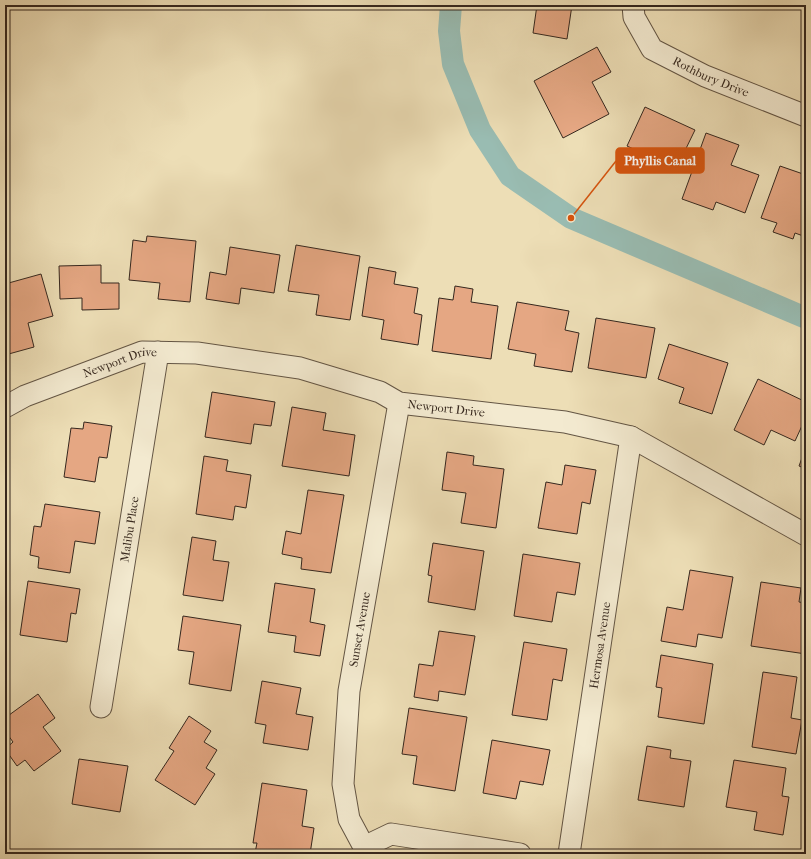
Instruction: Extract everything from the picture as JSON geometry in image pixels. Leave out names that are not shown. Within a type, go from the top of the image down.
[{"type":"street","name":"Rothbury Drive","points":[[633,11],[652,49],[705,76],[806,116]]},
{"type":"street","name":"Newport Drive","points":[[5,407],[25,396],[142,352],[197,353],[300,368],[380,392],[399,403],[564,422],[631,437],[806,535]]},
{"type":"street","name":"Malibu Place","points":[[101,707],[158,352]]},
{"type":"street","name":"Sunset Avenue","points":[[363,850],[349,819],[343,784],[349,691],[399,403]]},
{"type":"street","name":"Hermosa Avenue","points":[[569,854],[631,437]]},
{"type":"street","points":[[363,850],[391,834],[520,854]]},
{"type":"building","points":[[537,5],[572,5],[567,39],[533,33]]},
{"type":"building","points":[[597,47],[611,72],[592,82],[609,114],[563,138],[534,81]]},
{"type":"building","points":[[645,107],[695,130],[676,169],[627,146]]},
{"type":"building","points":[[706,133],[739,145],[731,165],[759,175],[745,213],[716,202],[713,210],[682,199]]},
{"type":"building","points":[[780,166],[806,175],[806,237],[795,233],[793,239],[773,232],[777,223],[761,218]]},
{"type":"building","points":[[147,236],[196,241],[190,302],[158,299],[160,283],[129,280],[133,240],[146,242]]},
{"type":"building","points":[[296,245],[360,256],[350,320],[316,315],[319,295],[288,291]]},
{"type":"building","points":[[230,247],[280,255],[274,293],[241,288],[239,304],[206,299],[210,272],[226,275]]},
{"type":"building","points":[[101,265],[101,283],[119,283],[119,309],[82,310],[82,298],[60,299],[59,266]]},
{"type":"building","points":[[369,267],[396,272],[394,284],[418,288],[414,313],[422,315],[418,345],[381,339],[384,320],[362,316]]},
{"type":"building","points":[[41,274],[53,316],[28,323],[34,347],[5,355],[5,284]]},
{"type":"building","points":[[455,286],[473,289],[471,302],[498,306],[491,359],[432,351],[439,298],[453,300]]},
{"type":"building","points":[[517,302],[569,311],[565,330],[579,333],[572,372],[534,366],[536,354],[508,349]]},
{"type":"building","points":[[596,318],[655,328],[646,378],[588,368]]},
{"type":"building","points":[[669,344],[728,363],[712,414],[679,403],[684,388],[658,379]]},
{"type":"building","points":[[758,379],[806,402],[806,417],[795,441],[771,430],[764,445],[734,430]]},
{"type":"building","points":[[212,392],[275,402],[271,426],[254,424],[251,444],[205,437]]},
{"type":"building","points":[[292,407],[326,413],[323,430],[355,435],[349,476],[282,466]]},
{"type":"building","points":[[84,422],[112,426],[107,458],[99,457],[95,482],[64,477],[71,428],[83,429]]},
{"type":"building","points":[[806,447],[806,469],[799,466]]},
{"type":"building","points":[[447,452],[474,456],[473,465],[504,469],[496,528],[461,523],[466,493],[442,490]]},
{"type":"building","points":[[204,456],[228,460],[226,471],[251,475],[246,508],[235,506],[233,520],[196,514]]},
{"type":"building","points":[[565,465],[596,470],[590,504],[582,502],[577,534],[538,528],[546,482],[562,485]]},
{"type":"building","points":[[308,490],[344,495],[331,573],[301,569],[302,558],[282,554],[286,531],[301,534]]},
{"type":"building","points":[[45,504],[100,512],[95,544],[75,541],[70,573],[38,568],[39,557],[30,555],[34,526],[41,527]]},
{"type":"building","points":[[192,537],[216,541],[213,560],[229,562],[223,601],[183,595]]},
{"type":"building","points":[[433,543],[484,551],[475,610],[428,602],[432,576],[428,575]]},
{"type":"building","points":[[523,554],[580,563],[575,595],[557,592],[552,622],[514,616]]},
{"type":"building","points":[[690,570],[733,577],[722,638],[698,634],[696,647],[661,641],[667,607],[683,610]]},
{"type":"building","points":[[28,581],[80,589],[76,614],[71,613],[67,642],[20,635]]},
{"type":"building","points":[[761,582],[801,588],[799,602],[806,603],[803,619],[806,620],[806,654],[751,646]]},
{"type":"building","points":[[275,583],[315,589],[310,622],[325,625],[320,656],[294,652],[296,636],[268,632]]},
{"type":"building","points":[[183,616],[241,625],[231,691],[189,684],[194,652],[178,650]]},
{"type":"building","points":[[439,631],[475,636],[465,695],[439,691],[438,701],[414,697],[419,664],[433,666]]},
{"type":"building","points":[[524,642],[567,649],[562,681],[553,679],[547,720],[512,715]]},
{"type":"building","points":[[661,655],[713,664],[704,724],[658,717],[662,688],[656,687]]},
{"type":"building","points":[[763,672],[797,677],[791,718],[802,720],[796,754],[752,747]]},
{"type":"building","points":[[262,681],[301,688],[296,714],[313,717],[308,750],[263,743],[266,725],[255,723]]},
{"type":"building","points":[[38,694],[55,718],[43,727],[61,751],[34,771],[25,760],[17,766],[5,749],[13,742],[5,731],[5,718]]},
{"type":"building","points":[[409,708],[467,717],[455,791],[413,784],[417,756],[402,754]]},
{"type":"building","points":[[189,716],[211,731],[204,742],[217,750],[206,768],[215,774],[195,805],[155,780],[174,751],[169,748]]},
{"type":"building","points":[[492,740],[550,750],[543,785],[520,781],[516,799],[483,793]]},
{"type":"building","points":[[647,746],[671,750],[670,758],[691,761],[684,807],[638,800]]},
{"type":"building","points":[[79,759],[128,766],[120,812],[72,804]]},
{"type":"building","points":[[734,760],[786,768],[782,796],[789,797],[783,835],[754,830],[757,812],[726,807]]},
{"type":"building","points":[[262,783],[307,790],[302,826],[314,828],[310,854],[255,853],[257,843],[253,843]]},
{"type":"waterway","points":[[451,5],[449,31],[453,64],[480,130],[510,176],[571,218],[806,318]]},
{"type":"place","name":"Phyllis Canal","points":[[571,218]]}]
